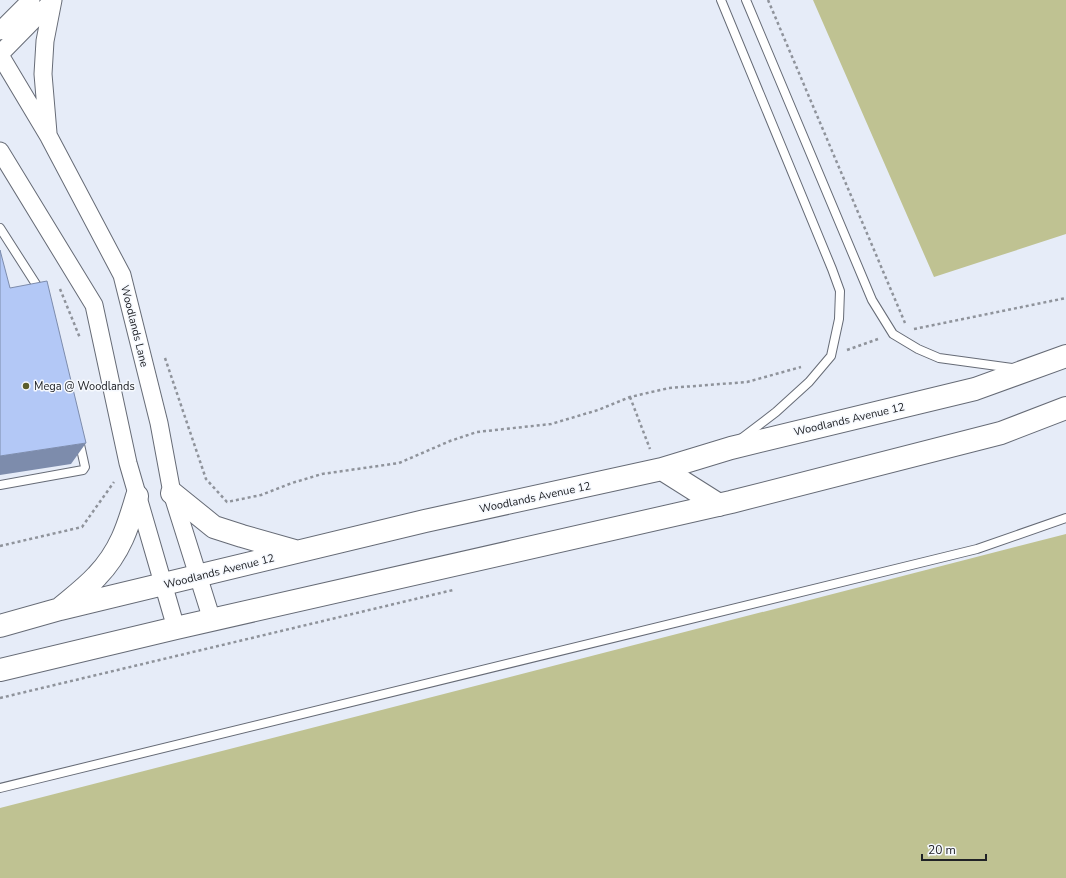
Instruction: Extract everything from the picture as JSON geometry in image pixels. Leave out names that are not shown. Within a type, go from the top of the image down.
[{"type":"main road","name":"Woodlands Avenue 12","points":[[0,626],[60,609],[424,521],[662,469],[731,448],[975,389],[1066,356]]},
{"type":"main road","points":[[0,670],[176,628],[719,505],[1001,432],[1066,408]]},
{"type":"main road","points":[[662,469],[719,505]]},
{"type":"main road","points":[[172,493],[214,527],[298,552]]},
{"type":"main road","points":[[60,609],[98,576],[119,547],[127,530],[137,496]]},
{"type":"street","points":[[0,31],[31,0]]},
{"type":"street","points":[[0,54],[53,0]]},
{"type":"street","points":[[48,137],[43,74],[45,41],[53,0]]},
{"type":"street","name":"Woodlands Lane","points":[[0,54],[48,137],[122,275],[159,423],[172,493],[212,620]]},
{"type":"street","points":[[1,154],[94,305],[126,456],[176,628]]},
{"type":"lane","points":[[721,0],[840,291],[839,319],[831,356],[809,382],[776,412],[731,448]]},
{"type":"lane","points":[[746,0],[872,300],[893,334],[918,349],[939,358],[1027,370]]},
{"type":"lane","points":[[0,228],[45,298]]},
{"type":"lane","points":[[0,485],[83,470],[85,467],[76,428]]},
{"type":"lane","points":[[0,788],[977,549],[1066,518]]},
{"type":"path","points":[[768,0],[908,330]]},
{"type":"path","points":[[58,283],[80,341]]},
{"type":"path","points":[[227,502],[261,495],[292,483],[322,474],[399,463],[477,432],[551,424],[598,410],[630,397],[669,388],[747,382],[802,367],[908,330],[1066,298]]},
{"type":"path","points":[[0,546],[82,527],[116,480]]},
{"type":"green space","points":[[813,0],[1066,0],[1066,234],[934,277]]},
{"type":"green space","points":[[1066,534],[1066,878],[0,878],[0,808]]},
{"type":"building","name":"Mega @ Woodlands","points":[[0,250],[10,288],[47,281],[86,443],[0,456]]},
{"type":"place","name":"Mega @ Woodlands","points":[[26,386]]}]
